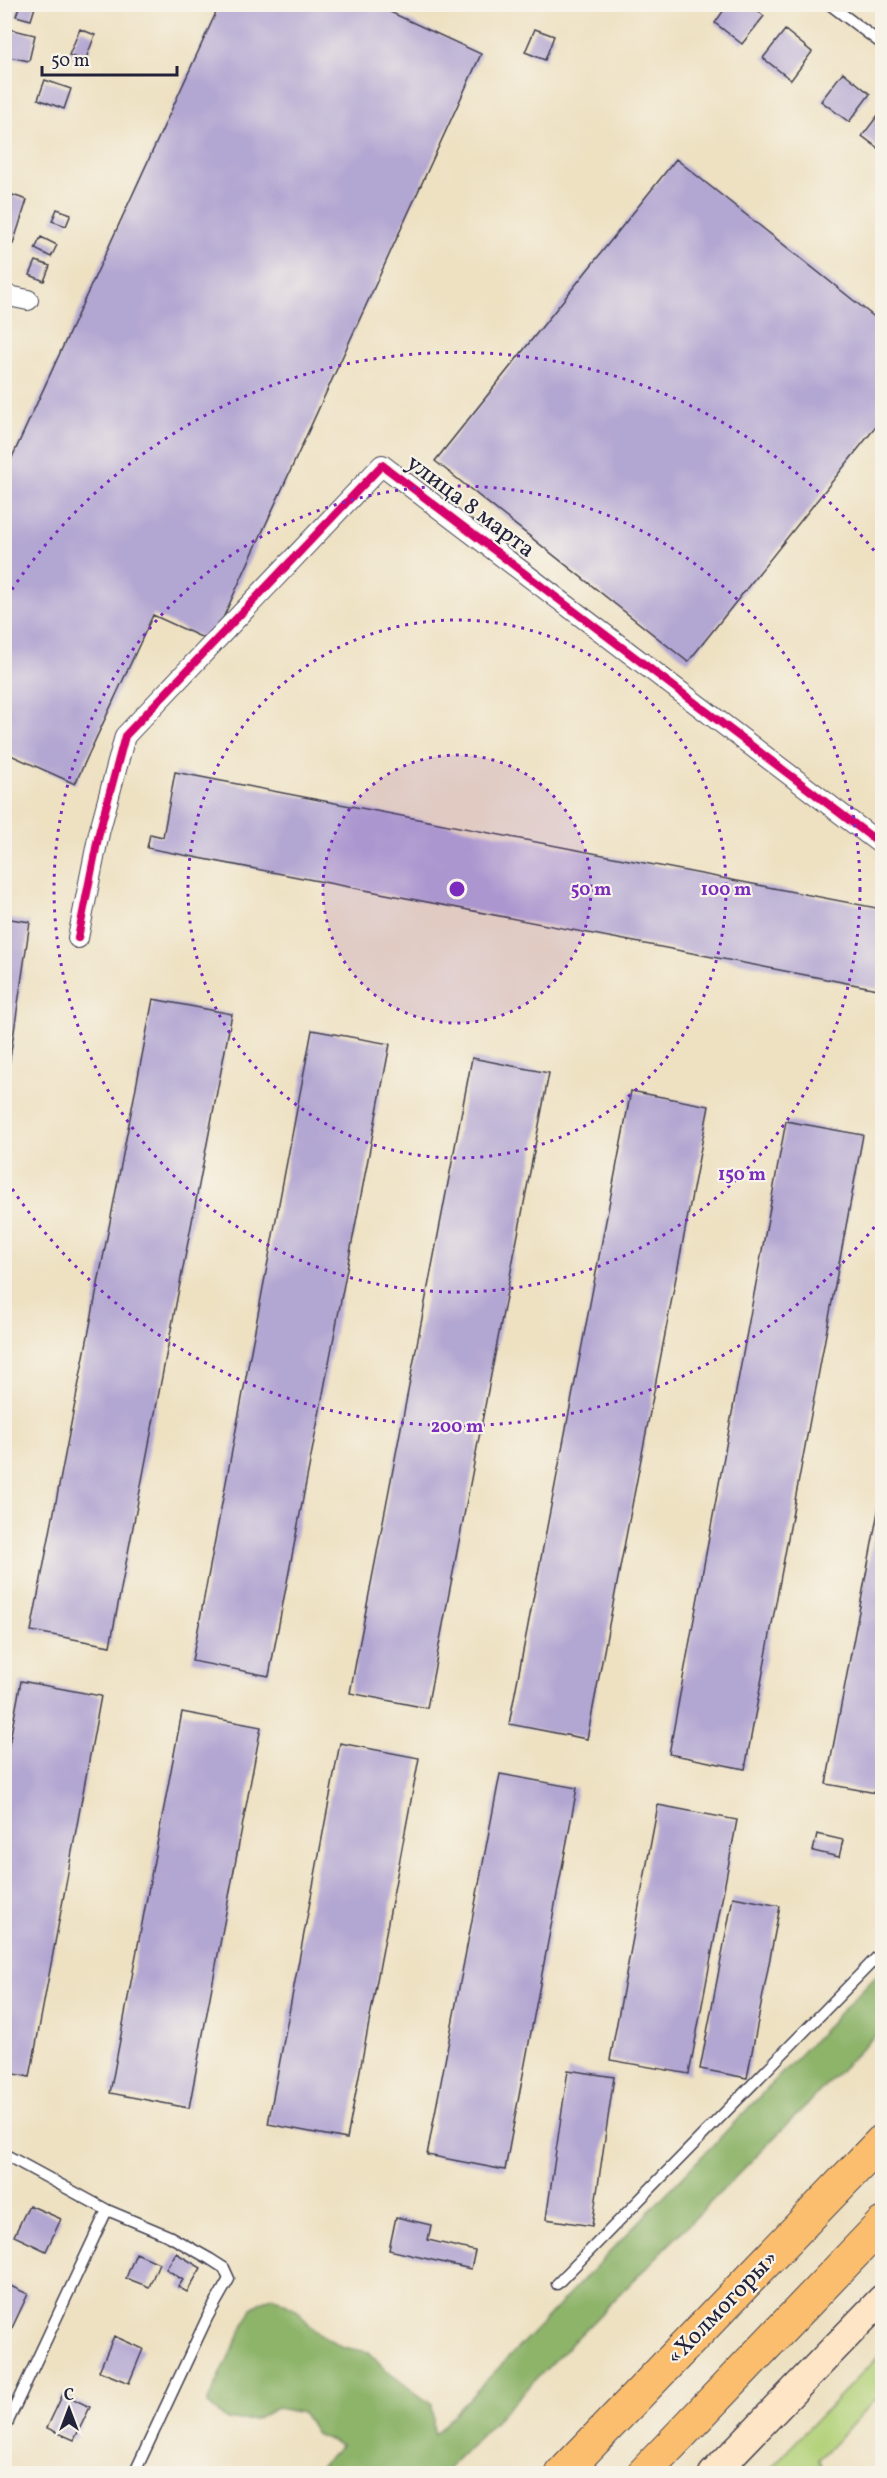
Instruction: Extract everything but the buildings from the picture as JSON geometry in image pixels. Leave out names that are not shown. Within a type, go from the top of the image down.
[{"type":"highway","name":"«Холмогоры»","points":[[562,2474],[882,2141]]},
{"type":"highway","points":[[644,2474],[882,2224]]},
{"type":"main road","points":[[713,2474],[882,2300]]},
{"type":"street","points":[[4,295],[28,300]]},
{"type":"street","name":"улица 8 марта","points":[[78,938],[99,833],[125,736],[382,465],[882,845]]},
{"type":"lane","points":[[829,4],[882,44]]},
{"type":"lane","points":[[557,2284],[882,1952]]},
{"type":"lane","points":[[4,2154],[107,2210],[169,2236],[224,2268],[229,2279],[202,2327],[134,2474]]},
{"type":"lane","points":[[4,2430],[107,2210]]},
{"type":"green space","points":[[882,1969],[882,2028],[444,2473],[313,2473],[341,2445],[317,2435],[303,2413],[277,2408],[254,2420],[227,2420],[207,2403],[252,2308],[272,2296],[296,2309],[315,2331],[342,2347],[369,2352],[388,2372],[432,2405],[434,2435]]},
{"type":"green space","points":[[882,2352],[882,2393],[819,2459],[822,2473],[766,2473]]},
{"type":"cycle path","points":[[78,938],[99,833],[125,736],[382,465],[882,845]]}]
